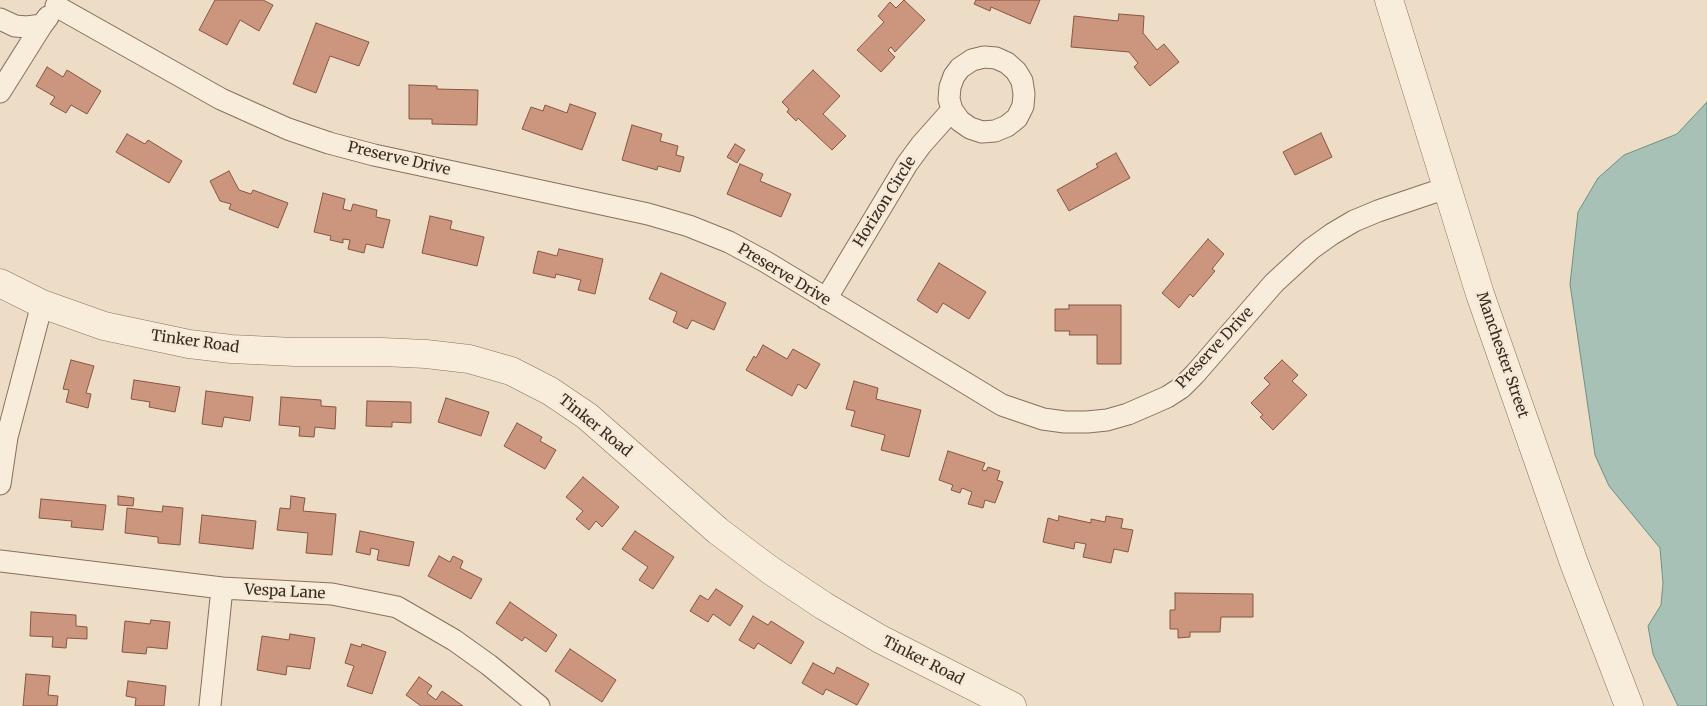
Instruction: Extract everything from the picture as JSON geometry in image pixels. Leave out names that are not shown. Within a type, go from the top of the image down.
[{"type":"street","name":"Manchester Street","points":[[1389,0],[1483,304],[1574,563],[1629,706]]},
{"type":"street","name":"Preserve Drive","points":[[0,92],[57,3],[221,99],[288,129],[329,143],[374,155],[648,214],[689,226],[729,242],[759,258],[1002,405],[1022,413],[1065,422],[1107,420],[1149,406],[1181,388],[1286,271],[1311,249],[1354,221],[1446,188]]},
{"type":"street","points":[[0,19],[15,26],[42,25]]},
{"type":"street","name":"Horizon Circle","points":[[826,299],[907,164],[952,110]]},
{"type":"street","name":"Tinker Road","points":[[0,282],[42,304],[104,326],[188,344],[231,349],[295,352],[426,354],[469,359],[511,371],[550,391],[587,416],[718,531],[800,591],[880,639],[1012,706]]},
{"type":"street","points":[[0,484],[7,437],[42,304]]},
{"type":"street","name":"Vespa Lane","points":[[0,561],[222,588],[332,594],[397,607],[454,640],[490,665],[539,706]]},
{"type":"street","points":[[210,706],[222,588]]},
{"type":"shaded area","points":[[1707,102],[1707,706],[1678,706],[1653,654],[1648,626],[1661,605],[1663,583],[1660,548],[1609,486],[1595,455],[1570,284],[1578,212],[1598,178],[1624,155],[1677,134]]},
{"type":"building","points":[[215,0],[263,0],[273,5],[259,31],[240,20],[227,45],[199,30]]},
{"type":"building","points":[[904,0],[925,20],[895,52],[891,47],[888,50],[895,57],[881,72],[857,50],[884,22],[878,16],[890,2],[896,8]]},
{"type":"building","points":[[976,0],[1040,0],[1030,24],[991,7],[990,11],[974,4]]},
{"type":"building","points":[[1119,14],[1144,16],[1143,33],[1157,50],[1164,44],[1179,62],[1150,86],[1134,67],[1138,63],[1129,52],[1071,47],[1074,16],[1118,21]]},
{"type":"building","points":[[316,23],[369,42],[359,66],[330,56],[316,93],[293,84]]},
{"type":"building","points":[[47,67],[63,77],[67,70],[101,91],[87,114],[71,105],[66,113],[50,104],[55,97],[36,86]]},
{"type":"building","points":[[813,70],[840,96],[823,114],[846,136],[832,150],[798,118],[796,121],[787,112],[789,109],[782,102]]},
{"type":"building","points":[[409,85],[437,86],[437,89],[478,90],[477,125],[432,124],[432,119],[409,119]]},
{"type":"building","points":[[570,104],[596,113],[582,150],[522,129],[531,107],[543,111],[545,105],[567,113]]},
{"type":"building","points":[[632,125],[662,134],[660,141],[678,146],[676,155],[684,157],[680,172],[658,166],[657,170],[622,160]]},
{"type":"building","points":[[1321,133],[1332,157],[1295,175],[1283,152]]},
{"type":"building","points":[[127,134],[145,144],[148,140],[182,161],[169,183],[116,152]]},
{"type":"building","points":[[735,144],[745,150],[737,163],[727,157]]},
{"type":"building","points":[[1116,153],[1130,178],[1069,211],[1057,190],[1098,167],[1096,164]]},
{"type":"building","points":[[740,164],[763,174],[760,181],[791,194],[781,217],[727,194]]},
{"type":"building","points":[[229,171],[239,190],[251,194],[253,190],[288,203],[278,228],[229,209],[231,204],[220,201],[210,181]]},
{"type":"building","points":[[323,193],[345,199],[343,209],[351,211],[353,204],[377,210],[376,217],[390,220],[383,248],[366,244],[364,253],[348,249],[350,240],[343,239],[343,243],[330,240],[331,236],[314,232]]},
{"type":"building","points":[[430,216],[452,221],[450,229],[484,237],[477,266],[422,253]]},
{"type":"building","points":[[1208,239],[1224,254],[1212,269],[1215,271],[1193,297],[1190,294],[1179,308],[1162,293]]},
{"type":"building","points":[[559,249],[603,259],[595,294],[578,290],[581,280],[556,274],[555,278],[533,273],[538,251],[557,256]]},
{"type":"building","points":[[939,263],[986,292],[969,319],[943,303],[937,313],[917,300]]},
{"type":"building","points":[[661,273],[726,303],[714,330],[692,320],[687,329],[673,322],[677,312],[649,299]]},
{"type":"building","points":[[1069,305],[1121,305],[1121,364],[1097,364],[1097,335],[1069,335],[1070,331],[1055,331],[1055,309],[1069,309]]},
{"type":"building","points":[[763,345],[787,359],[793,349],[820,364],[806,389],[798,384],[792,396],[746,370],[754,356],[756,358]]},
{"type":"building","points":[[71,360],[94,366],[86,393],[91,394],[88,408],[66,402],[69,390],[63,389]]},
{"type":"building","points":[[1282,360],[1298,375],[1292,381],[1307,395],[1273,430],[1260,417],[1263,415],[1251,403],[1270,384],[1264,378]]},
{"type":"building","points":[[134,380],[180,387],[175,412],[149,407],[150,402],[131,399]]},
{"type":"building","points":[[854,381],[878,388],[876,399],[921,410],[909,457],[881,450],[885,435],[851,426],[855,411],[846,409]]},
{"type":"building","points":[[206,391],[253,397],[250,421],[224,417],[222,427],[202,424]]},
{"type":"building","points":[[281,397],[321,400],[321,406],[336,407],[335,429],[315,427],[314,437],[299,436],[300,427],[279,425]]},
{"type":"building","points":[[446,398],[489,412],[481,436],[438,422]]},
{"type":"building","points":[[367,401],[411,402],[411,423],[392,422],[392,427],[366,426]]},
{"type":"building","points":[[517,423],[542,437],[540,441],[556,450],[545,469],[504,446]]},
{"type":"building","points":[[948,451],[985,463],[982,470],[986,471],[988,467],[1000,471],[997,480],[1003,482],[995,503],[985,500],[983,508],[968,504],[972,492],[962,488],[960,493],[951,490],[953,485],[939,480]]},
{"type":"building","points":[[583,477],[619,507],[602,527],[596,521],[589,530],[576,519],[583,511],[566,497]]},
{"type":"building","points":[[118,496],[134,498],[133,506],[118,505]]},
{"type":"building","points":[[291,496],[305,498],[303,511],[336,514],[332,555],[306,553],[308,533],[277,530],[280,508],[290,509]]},
{"type":"building","points":[[41,499],[106,505],[103,530],[71,527],[72,521],[39,518]]},
{"type":"building","points":[[163,506],[183,508],[180,545],[158,543],[158,537],[125,533],[127,508],[162,512]]},
{"type":"building","points":[[202,515],[256,521],[253,549],[199,543]]},
{"type":"building","points":[[1059,516],[1091,523],[1091,519],[1105,522],[1106,516],[1123,519],[1121,528],[1133,530],[1128,552],[1114,549],[1111,563],[1083,557],[1086,544],[1075,542],[1074,549],[1043,542],[1048,518],[1058,521]]},
{"type":"building","points":[[360,531],[414,542],[409,566],[377,560],[379,550],[371,548],[370,555],[356,552]]},
{"type":"building","points":[[635,531],[674,557],[653,589],[639,580],[648,567],[622,549]]},
{"type":"building","points":[[439,556],[450,562],[453,556],[463,561],[460,568],[482,579],[471,599],[428,576]]},
{"type":"building","points":[[716,589],[743,606],[730,626],[713,614],[708,622],[690,611],[700,595],[708,600]]},
{"type":"building","points":[[1175,593],[1253,594],[1253,617],[1221,617],[1220,632],[1190,632],[1190,637],[1178,638],[1178,629],[1170,629],[1170,610],[1175,610]]},
{"type":"building","points":[[510,602],[557,635],[546,652],[525,637],[522,641],[496,623]]},
{"type":"building","points":[[31,612],[76,615],[76,626],[87,627],[87,639],[67,638],[66,648],[52,647],[53,637],[30,636]]},
{"type":"building","points":[[753,616],[768,625],[771,621],[804,642],[791,664],[758,643],[754,649],[739,640]]},
{"type":"building","points":[[151,620],[170,622],[167,649],[147,647],[146,654],[122,652],[125,621],[150,624]]},
{"type":"building","points":[[290,634],[315,638],[310,669],[287,666],[286,675],[257,670],[262,636],[289,640]]},
{"type":"building","points":[[351,644],[361,647],[362,644],[386,652],[372,694],[347,686],[354,666],[345,663]]},
{"type":"building","points":[[570,649],[616,680],[602,702],[555,671]]},
{"type":"building","points":[[813,663],[834,674],[837,667],[869,684],[857,705],[826,689],[823,695],[802,683]]},
{"type":"building","points":[[26,674],[50,676],[48,695],[58,696],[57,706],[23,706]]},
{"type":"building","points":[[419,677],[432,686],[427,693],[436,700],[442,691],[463,706],[421,706],[406,695]]},
{"type":"building","points":[[128,681],[166,686],[164,706],[135,706],[136,698],[126,696]]}]
